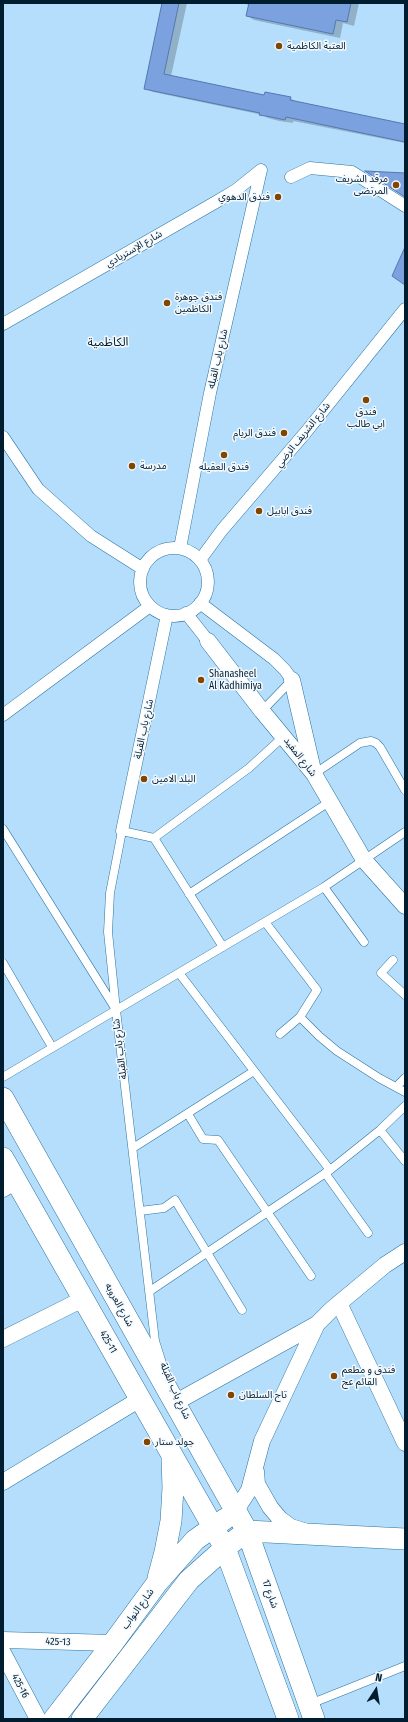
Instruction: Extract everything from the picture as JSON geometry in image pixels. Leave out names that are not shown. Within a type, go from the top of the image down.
[{"type":"street","points":[[291,177],[310,168],[352,172],[405,206]]},
{"type":"street","name":"شارع الإستربادي","points":[[3,324],[216,202],[236,190],[261,170]]},
{"type":"street","name":"شارع باب القبله","points":[[180,548],[210,393],[261,170]]},
{"type":"street","name":"شارع الشريف الرضي","points":[[200,560],[222,530],[306,432],[405,308]]},
{"type":"street","points":[[3,437],[38,489],[90,536],[142,569]]},
{"type":"street","points":[[168,548],[180,548],[191,552],[200,560],[206,569],[208,580],[207,591],[200,603],[186,613],[167,615],[158,612],[150,606],[144,598],[140,578],[142,569],[148,559],[158,552],[168,548]]},
{"type":"street","points":[[200,603],[270,655],[285,670],[292,680],[314,774]]},
{"type":"street","points":[[3,715],[150,606]]},
{"type":"street","name":"شارع المفيد","points":[[186,613],[262,711],[314,774],[364,860],[405,906]]},
{"type":"street","name":"شارع باب القبلة","points":[[122,831],[167,615]]},
{"type":"street","name":"شارع العروبه","points":[[3,1098],[236,1512]]},
{"type":"street","name":"425-11","points":[[3,1158],[10,1185],[83,1299],[213,1526]]},
{"type":"street","points":[[178,1401],[317,1324],[339,1303],[385,1265],[405,1252]]},
{"type":"street","points":[[3,1337],[83,1299]]},
{"type":"street","points":[[339,1303],[405,1443]]},
{"type":"street","points":[[236,1512],[249,1490],[262,1442],[317,1324]]},
{"type":"street","points":[[3,1482],[140,1399]]},
{"type":"street","points":[[157,1583],[171,1520],[173,1488],[172,1456]]},
{"type":"street","points":[[255,1469],[257,1484],[263,1496],[280,1519],[291,1527],[314,1534]]},
{"type":"street","name":"شارع النواب","points":[[54,1719],[157,1583],[182,1554],[195,1540],[213,1526],[236,1512]]},
{"type":"street","name":"شارع 17","points":[[236,1512],[247,1531],[312,1711]]},
{"type":"street","points":[[213,1526],[225,1548],[288,1719]]},
{"type":"street","points":[[82,1719],[175,1596],[189,1580],[225,1548],[247,1531],[405,1539]]},
{"type":"street","name":"425-13","points":[[3,1640],[113,1643]]},
{"type":"street","name":"425-16","points":[[3,1653],[38,1719]]},
{"type":"lane","points":[[262,711],[292,680]]},
{"type":"lane","points":[[154,838],[249,768],[284,736]]},
{"type":"lane","points":[[314,774],[360,744],[371,741],[376,743],[380,748],[405,790]]},
{"type":"lane","points":[[189,894],[329,802]]},
{"type":"lane","points":[[3,829],[116,1010]]},
{"type":"lane","points":[[122,831],[154,838],[223,947]]},
{"type":"lane","name":"شارع باب القبلة","points":[[122,831],[110,893],[108,932],[155,1341],[164,1371],[215,1474]]},
{"type":"lane","points":[[3,1077],[324,887],[405,832]]},
{"type":"lane","points":[[324,887],[364,942]]},
{"type":"lane","points":[[265,922],[317,990],[300,1017],[280,1034]]},
{"type":"lane","points":[[393,960],[381,972],[405,996]]},
{"type":"lane","points":[[3,963],[52,1048]]},
{"type":"lane","points":[[179,973],[328,1171],[368,1233]]},
{"type":"lane","points":[[300,1017],[337,1051],[373,1075],[405,1092]]},
{"type":"lane","points":[[133,1148],[254,1071]]},
{"type":"lane","points":[[396,1087],[405,1078]]},
{"type":"lane","points":[[150,1291],[328,1171],[380,1130],[405,1106]]},
{"type":"lane","points":[[188,1114],[203,1139],[218,1140],[311,1276]]},
{"type":"lane","points":[[380,1130],[405,1161]]},
{"type":"lane","points":[[140,1212],[164,1208],[175,1200],[242,1310]]},
{"type":"lane","name":"شارع 17","points":[[215,1474],[236,1512]]},
{"type":"lane","points":[[312,1711],[405,1666]]},
{"type":"building","points":[[162,3],[179,3],[164,74],[264,95],[265,92],[291,97],[290,100],[405,124],[405,142],[286,117],[285,120],[259,115],[260,113],[144,89]]},
{"type":"building","points":[[249,3],[351,3],[347,22],[336,20],[333,34],[246,16]]},
{"type":"building","name":"مرقد الشريف المرتضى","points":[[365,171],[405,173],[405,197],[368,173]]},
{"type":"building","points":[[405,247],[405,285],[392,276]]},
{"type":"place","name":"العتبة الكاظمية","points":[[279,46]]},
{"type":"place","name":"مرقد الشريف المرتضى","points":[[396,185]]},
{"type":"place","name":"فندق الدهوي","points":[[278,197]]},
{"type":"place","name":"فندق جوهرة الكاظمين","points":[[167,303]]},
{"type":"place","name":"فندق ابي طالب","points":[[366,400]]},
{"type":"place","name":"فندق الريام","points":[[284,433]]},
{"type":"place","name":"فندق العقيله","points":[[224,455]]},
{"type":"place","name":"مدرسة","points":[[132,466]]},
{"type":"place","name":"فندق ابابيل","points":[[259,511]]},
{"type":"place","name":"Shanasheel Al Kadhimiya","points":[[201,680]]},
{"type":"place","name":"البلد الامين","points":[[144,779]]},
{"type":"place","name":"فندق و مطعم القائم عج","points":[[334,1376]]},
{"type":"place","name":"تاج السلطان","points":[[231,1395]]},
{"type":"place","name":"جولد ستار","points":[[147,1442]]},
{"type":"district","name":"الكاظمية","points":[[108,343]]}]
